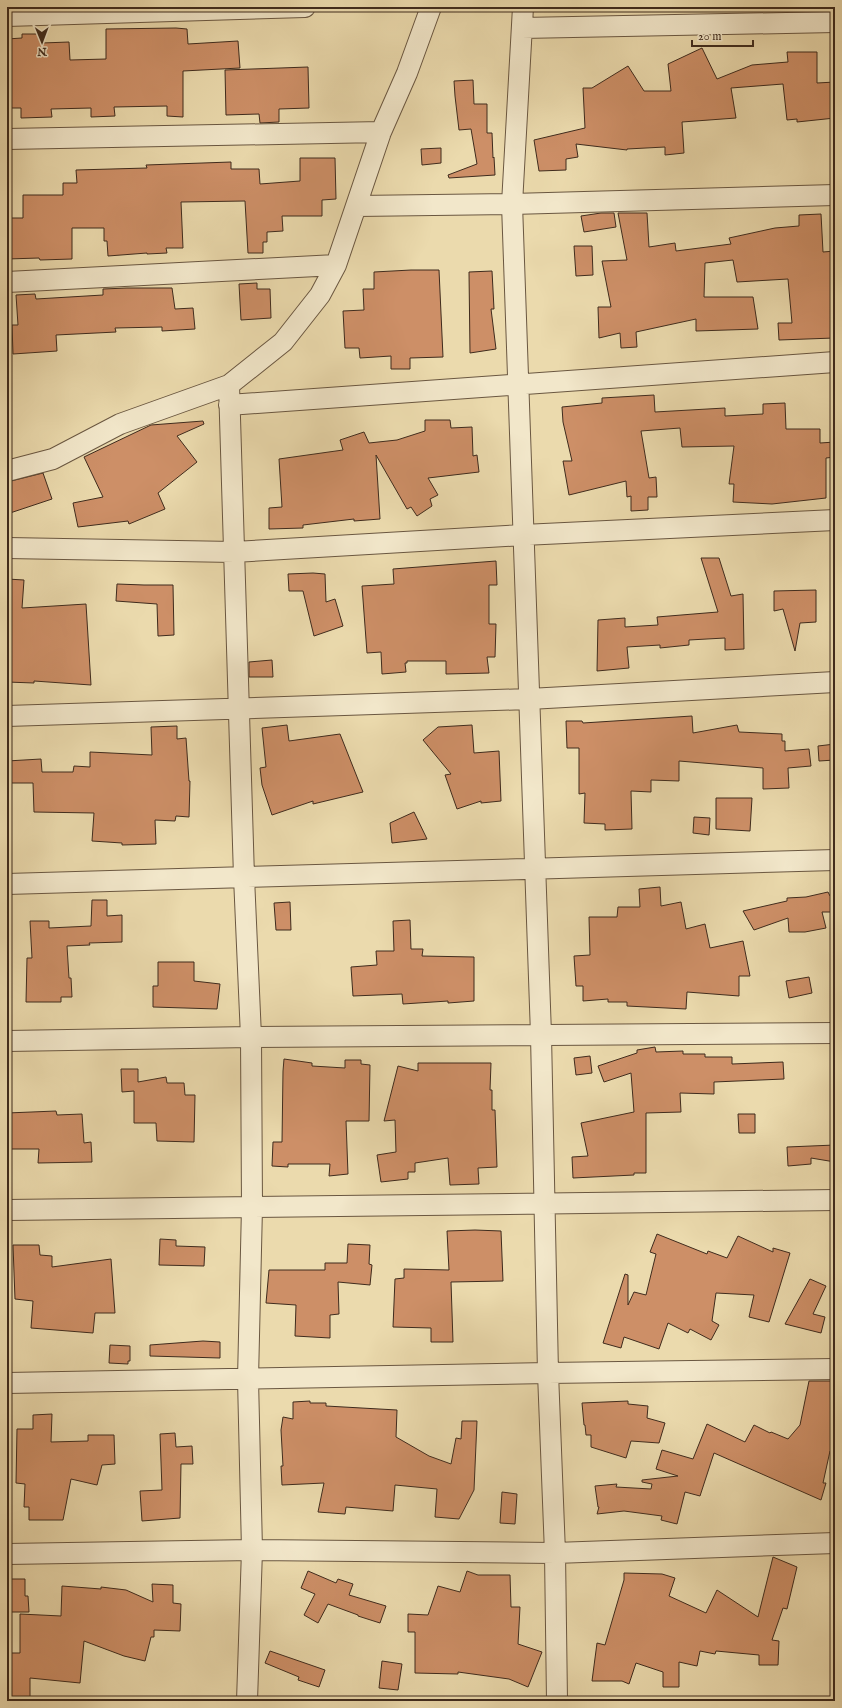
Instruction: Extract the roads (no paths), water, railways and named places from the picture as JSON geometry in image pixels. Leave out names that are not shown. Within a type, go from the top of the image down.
[{"type":"street","points":[[7,16],[305,7]]},
{"type":"street","points":[[247,1701],[252,1550],[248,1379],[252,1207],[251,1037],[244,877],[229,395],[283,342],[320,295],[336,265],[381,132],[407,73],[431,7]]},
{"type":"street","points":[[523,7],[512,204],[541,1035],[557,1701]]},
{"type":"street","points":[[522,28],[835,22]]},
{"type":"street","points":[[7,139],[381,132]]},
{"type":"street","points":[[356,206],[512,204],[835,196]]},
{"type":"street","points":[[7,282],[336,265]]},
{"type":"street","points":[[7,471],[52,459],[120,424],[229,395],[518,384],[835,362]]},
{"type":"street","points":[[7,548],[234,552],[524,535],[835,520]]},
{"type":"street","points":[[7,716],[529,699],[835,682]]},
{"type":"street","points":[[7,884],[835,860]]},
{"type":"street","points":[[7,1041],[251,1037],[835,1033]]},
{"type":"street","points":[[7,1210],[835,1200]]},
{"type":"street","points":[[7,1383],[835,1369]]},
{"type":"street","points":[[7,1554],[252,1550],[554,1553],[835,1543]]}]
